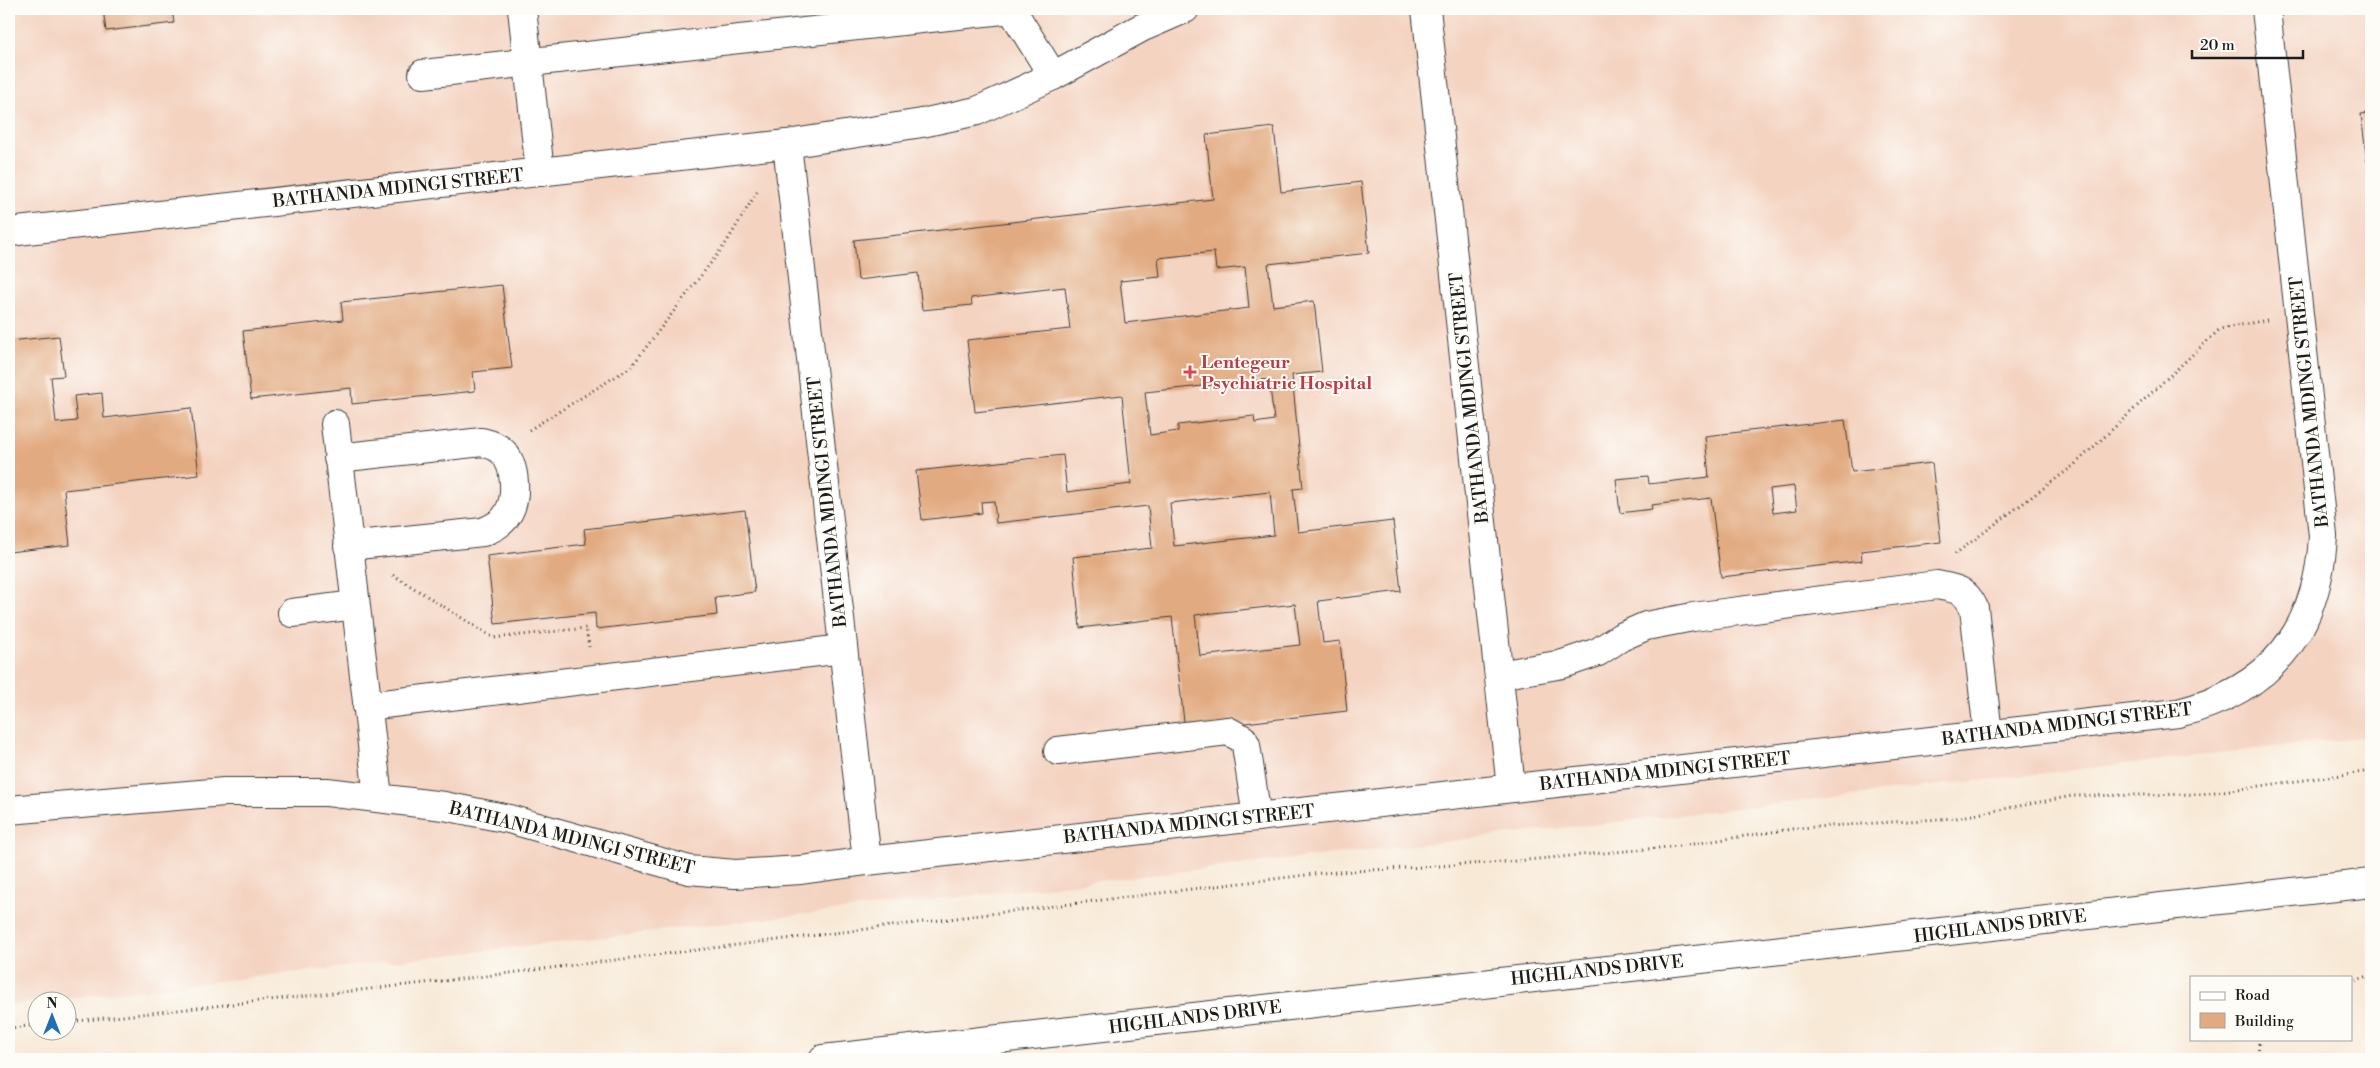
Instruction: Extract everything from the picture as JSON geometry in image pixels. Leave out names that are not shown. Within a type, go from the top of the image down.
[{"type":"street","points":[[522,9],[540,172]]},
{"type":"street","points":[[423,74],[1012,9],[1053,76]]},
{"type":"street","name":"BATHANDA MDINGI STREET","points":[[9,232],[786,144],[922,123],[977,110],[1053,76],[1141,28],[1185,9]]},
{"type":"street","name":"BATHANDA MDINGI STREET","points":[[1426,9],[1511,788]]},
{"type":"street","name":"BATHANDA MDINGI STREET","points":[[9,810],[224,792],[327,792],[444,806],[509,819],[689,870],[735,874],[801,870],[867,860],[2178,713],[2205,706],[2230,695],[2254,680],[2275,661],[2292,640],[2306,616],[2316,591],[2322,564],[2323,536],[2266,9]]},
{"type":"street","name":"BATHANDA MDINGI STREET","points":[[786,144],[867,860]]},
{"type":"street","points":[[335,424],[378,797]]},
{"type":"street","points":[[338,458],[482,442],[498,449],[511,466],[514,495],[512,506],[507,516],[492,528],[482,532],[348,546]]},
{"type":"street","points":[[1500,676],[1564,664],[1598,652],[1621,637],[1646,626],[1693,617],[1937,585],[1958,589],[1968,596],[1974,608],[1988,734]]},
{"type":"street","points":[[292,613],[355,605]]},
{"type":"street","points":[[367,706],[843,649]]},
{"type":"street","points":[[1058,751],[1228,731],[1243,739],[1246,745],[1257,817]]},
{"type":"street","name":"HIGHLANDS DRIVE","points":[[823,1059],[2371,883]]},
{"type":"path","points":[[498,449],[632,367],[726,243],[786,144]]},
{"type":"path","points":[[1937,585],[1955,554],[2073,466],[2220,329],[2299,313]]},
{"type":"path","points":[[348,546],[494,638],[586,628],[594,678]]},
{"type":"path","points":[[78,1021],[500,974],[1322,873],[1505,862],[1680,846],[1798,828],[1956,818],[2072,796],[2201,794],[2371,771]]},
{"type":"path","points":[[2352,982],[2371,975]]},
{"type":"path","points":[[9,1028],[28,1026]]},
{"type":"path","points":[[2258,1059],[2259,1040]]},
{"type":"shaded area","name":"Lentegeur Psychiatric Hospital","points":[[9,9],[2371,9],[2371,736],[78,997],[78,990],[28,990],[28,1003],[9,1005]]},
{"type":"building","points":[[103,9],[172,9],[174,23],[106,31]]},
{"type":"building","points":[[2371,113],[2371,161],[2367,162],[2361,114]]},
{"type":"building","points":[[1274,127],[1281,192],[1361,182],[1369,253],[1268,264],[1273,306],[1314,301],[1322,372],[1292,375],[1303,488],[1293,489],[1298,532],[1393,521],[1401,591],[1318,601],[1323,643],[1340,641],[1347,711],[1185,730],[1172,617],[1080,628],[1073,557],[1152,548],[1148,506],[996,523],[994,501],[981,502],[982,513],[922,520],[916,471],[1063,455],[1067,492],[1131,484],[1122,395],[975,412],[967,340],[1070,329],[1065,287],[971,298],[972,305],[922,310],[918,273],[858,280],[854,240],[1213,199],[1206,135]],"holes":[[[1214,252],[1216,270],[1245,267],[1249,308],[1125,323],[1120,281],[1160,277],[1158,258]],[[1269,379],[1274,420],[1255,423],[1254,416],[1178,425],[1178,431],[1150,435],[1145,392]],[[1270,492],[1274,535],[1174,546],[1170,503]],[[1295,604],[1300,645],[1200,656],[1195,615]]]},
{"type":"building","points":[[502,285],[512,368],[473,372],[475,391],[352,404],[351,388],[251,399],[243,331],[343,320],[341,302]]},
{"type":"building","points":[[59,336],[64,376],[51,377],[56,423],[77,421],[74,396],[102,393],[104,418],[191,408],[199,475],[64,490],[70,545],[9,552],[9,341]]},
{"type":"building","points":[[1845,420],[1852,472],[1932,463],[1941,542],[1861,551],[1862,561],[1721,577],[1711,498],[1651,505],[1652,509],[1620,513],[1616,479],[1648,476],[1649,484],[1709,477],[1705,436]],"holes":[[[1794,486],[1797,510],[1773,513],[1770,489]]]},
{"type":"building","points":[[745,510],[755,592],[715,597],[717,615],[596,629],[595,613],[495,624],[487,556],[586,544],[584,529]]},
{"type":"place","name":"Lentegeur Psychiatric Hospital","points":[[1190,372]]}]
